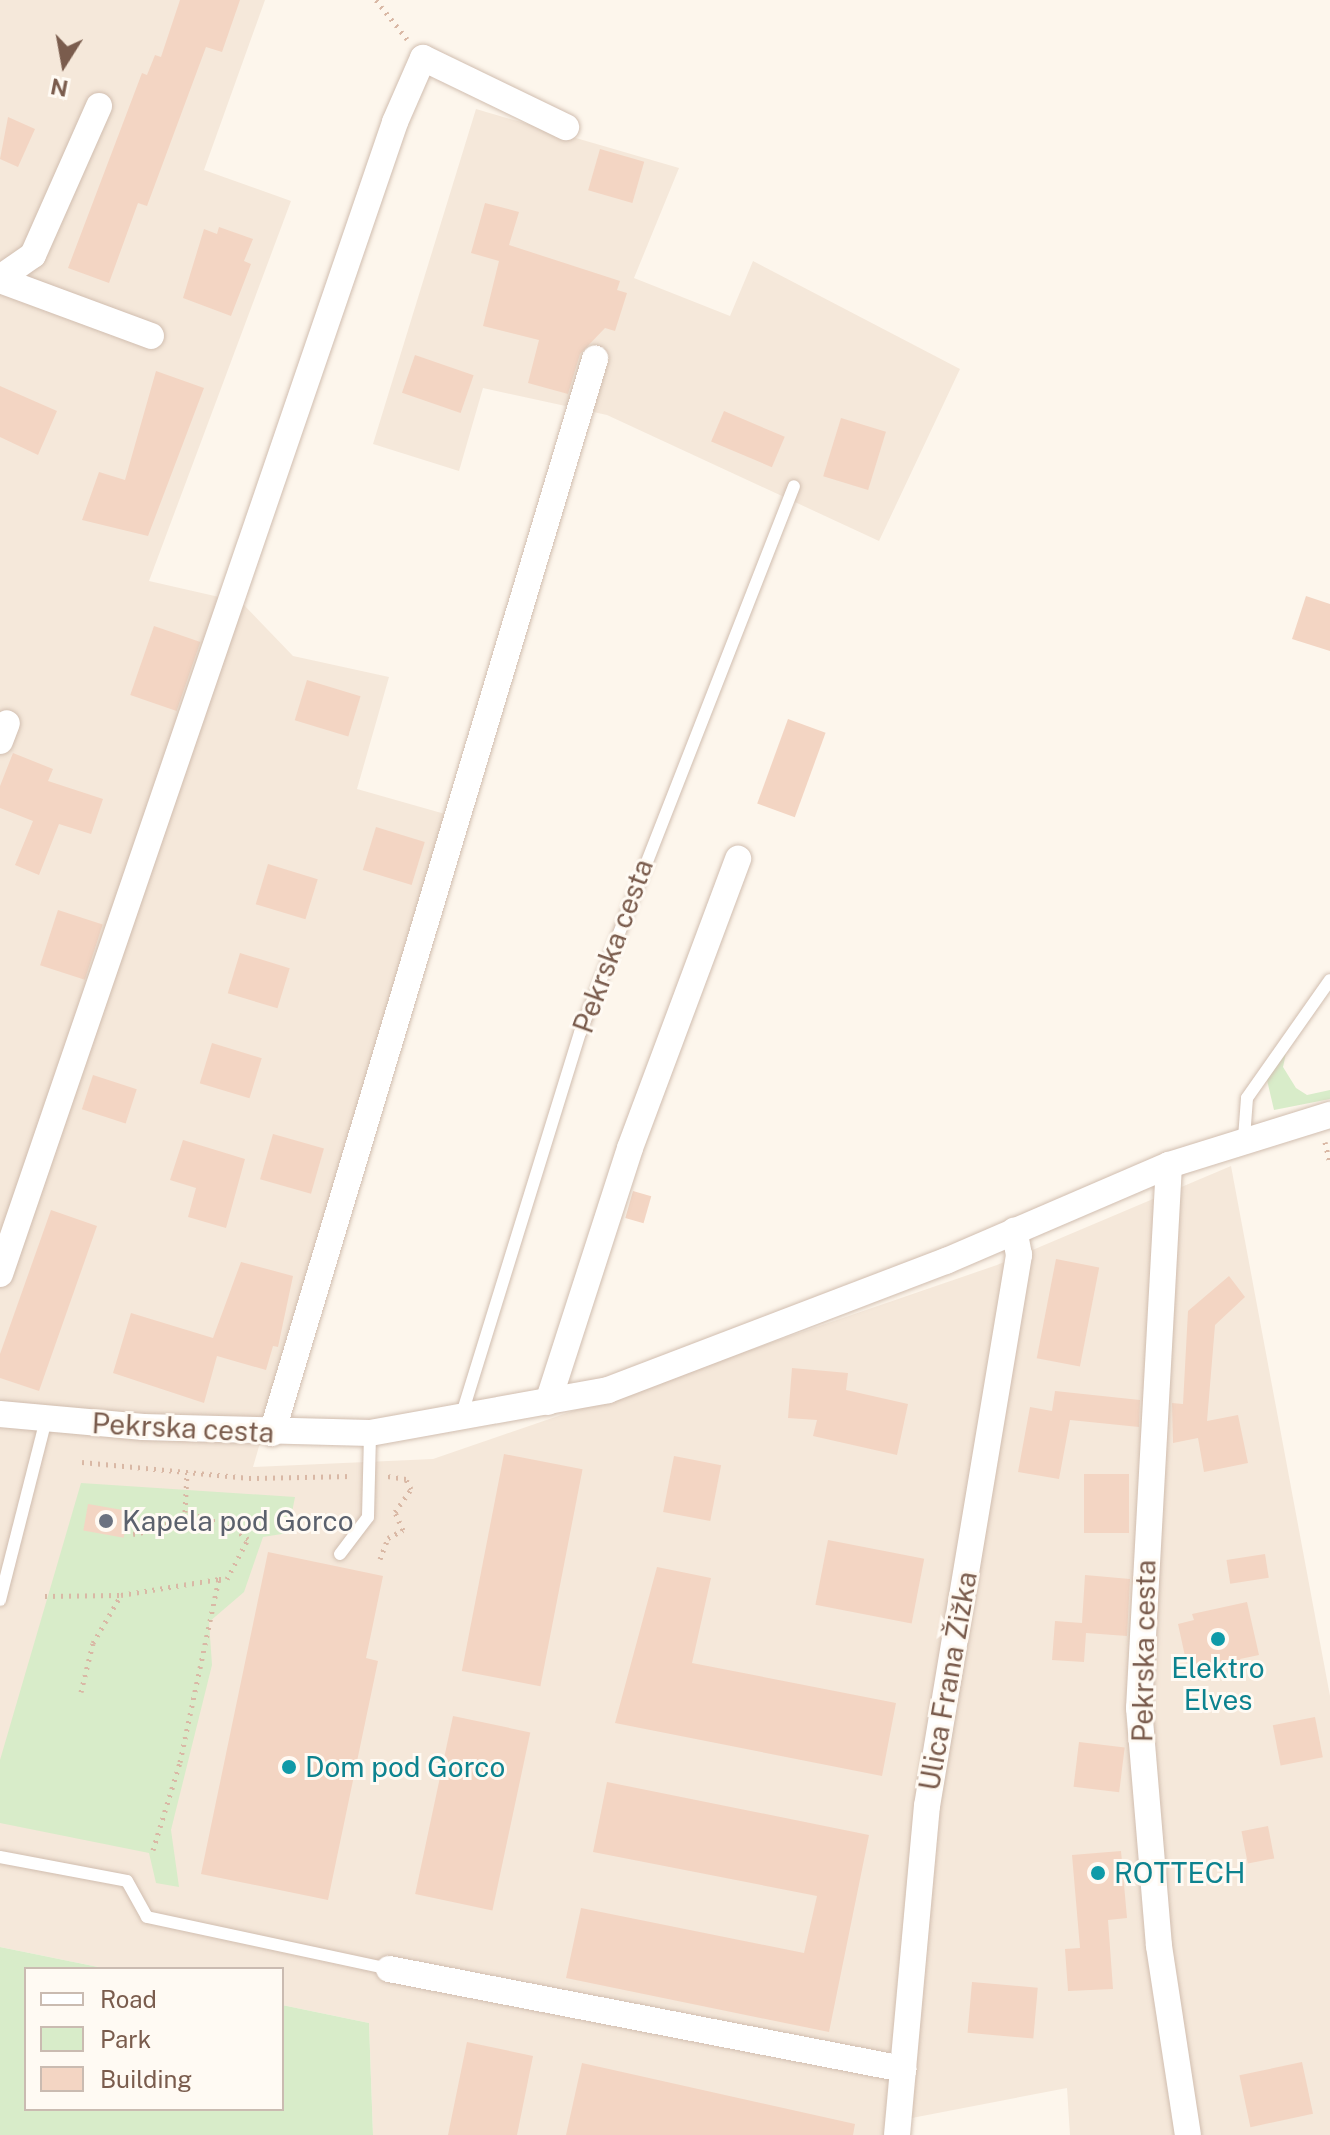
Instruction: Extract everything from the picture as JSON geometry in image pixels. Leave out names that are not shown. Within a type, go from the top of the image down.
[{"type":"street","points":[[0,1274],[395,122],[423,58],[566,127]]},
{"type":"street","points":[[0,279],[33,255],[99,106]]},
{"type":"street","points":[[0,279],[151,336]]},
{"type":"street","points":[[272,1433],[595,359]]},
{"type":"street","points":[[548,1402],[630,1148],[738,859]]},
{"type":"street","name":"Pekrska cesta","points":[[0,1414],[272,1433],[370,1433],[608,1390],[1014,1230],[1169,1165],[1244,1138],[1330,1115]]},
{"type":"street","name":"Pekrska cesta","points":[[1169,1165],[1139,1708],[1159,1946],[1188,2135]]},
{"type":"street","name":"Ulica Frana Žižka","points":[[897,2135],[927,1806],[1019,1255],[1014,1230]]},
{"type":"street","points":[[389,1969],[903,2069]]},
{"type":"lane","name":"Pekrska cesta","points":[[461,1417],[580,1033],[794,486]]},
{"type":"lane","points":[[1244,1138],[1247,1098],[1330,980]]},
{"type":"lane","points":[[0,1600],[46,1419]]},
{"type":"lane","points":[[340,1554],[368,1517],[370,1433]]},
{"type":"lane","points":[[0,1857],[127,1881],[147,1917],[389,1969]]},
{"type":"path","points":[[376,0],[423,58]]},
{"type":"path","points":[[82,1462],[187,1472],[406,1479],[411,1489],[395,1512],[403,1530],[388,1538],[380,1559]]},
{"type":"path","points":[[185,1512],[187,1472]]},
{"type":"path","points":[[133,1534],[159,1529],[185,1512]]},
{"type":"path","points":[[45,1596],[121,1595],[227,1579],[248,1539],[230,1526],[185,1512]]},
{"type":"path","points":[[153,1850],[180,1762],[219,1579]]},
{"type":"path","points":[[81,1692],[93,1643],[121,1595]]},
{"type":"shaded area","points":[[0,0],[265,0],[204,170],[291,201],[149,581],[241,602],[293,656],[389,677],[357,789],[445,814],[253,1467],[433,1459],[997,1265],[1231,1166],[1330,1696],[1330,2135],[1070,2135],[1067,2088],[891,2122],[889,2135],[373,2135],[369,2023],[284,2005],[284,1967],[98,1967],[0,1947]]},
{"type":"shaded area","points":[[476,109],[679,168],[634,278],[730,316],[753,261],[960,369],[879,541],[607,415],[483,388],[459,471],[373,444]]},
{"type":"green space","points":[[1286,1053],[1283,1067],[1296,1088],[1307,1095],[1330,1090],[1330,1099],[1274,1110],[1267,1080]]},
{"type":"green space","points":[[81,1483],[295,1497],[288,1533],[263,1537],[244,1592],[209,1622],[212,1665],[171,1830],[179,1887],[156,1883],[149,1853],[0,1823],[0,1760]]},
{"type":"green space","points":[[0,1947],[98,1967],[24,1967],[24,2111],[284,2111],[284,2005],[369,2023],[373,2135],[0,2135]]},
{"type":"building","points":[[180,0],[240,0],[222,52],[206,47],[147,206],[138,203],[109,283],[68,268],[142,73],[147,75],[155,55],[161,57]]},
{"type":"building","points":[[8,117],[35,129],[18,167],[0,159]]},
{"type":"building","points":[[600,149],[644,162],[632,203],[588,190]]},
{"type":"building","points":[[485,203],[519,212],[509,245],[620,281],[617,290],[627,293],[615,331],[605,328],[580,354],[568,394],[528,383],[539,340],[483,326],[499,261],[471,253]]},
{"type":"building","points":[[219,227],[253,239],[244,261],[251,264],[231,316],[183,298],[204,229],[217,234]]},
{"type":"building","points":[[415,355],[474,375],[461,413],[402,393]]},
{"type":"building","points":[[156,371],[204,388],[148,536],[82,520],[99,472],[125,480]]},
{"type":"building","points":[[0,386],[57,411],[38,455],[0,437]]},
{"type":"building","points":[[724,411],[785,437],[772,467],[711,441]]},
{"type":"building","points":[[841,418],[886,432],[868,490],[823,476]]},
{"type":"building","points":[[1306,596],[1330,604],[1330,651],[1292,639]]},
{"type":"building","points":[[154,626],[200,642],[177,711],[130,695]]},
{"type":"building","points":[[307,680],[361,696],[348,737],[295,720]]},
{"type":"building","points":[[788,719],[826,733],[795,817],[757,804]]},
{"type":"building","points":[[13,753],[53,769],[48,781],[103,799],[91,834],[59,824],[39,875],[15,865],[33,821],[0,808],[0,786]]},
{"type":"building","points":[[376,827],[425,842],[412,885],[363,870]]},
{"type":"building","points":[[268,864],[318,879],[305,919],[256,904]]},
{"type":"building","points":[[58,910],[103,925],[85,980],[40,965]]},
{"type":"building","points":[[240,953],[290,968],[277,1008],[228,993]]},
{"type":"building","points":[[212,1043],[262,1058],[249,1098],[200,1083]]},
{"type":"building","points":[[93,1075],[137,1089],[126,1123],[82,1109]]},
{"type":"building","points":[[273,1134],[324,1149],[311,1194],[260,1179]]},
{"type":"building","points":[[183,1140],[245,1159],[226,1228],[188,1217],[196,1188],[170,1180]]},
{"type":"building","points":[[633,1191],[651,1196],[644,1223],[625,1218]]},
{"type":"building","points":[[51,1210],[97,1226],[39,1391],[0,1378],[0,1354]]},
{"type":"building","points":[[1056,1259],[1099,1267],[1080,1367],[1037,1358]]},
{"type":"building","points":[[241,1262],[293,1276],[278,1347],[273,1346],[266,1370],[217,1356],[204,1403],[113,1373],[131,1313],[213,1338]]},
{"type":"building","points":[[1229,1276],[1245,1297],[1215,1325],[1207,1421],[1238,1415],[1248,1463],[1204,1472],[1198,1438],[1173,1443],[1172,1403],[1183,1404],[1188,1311]]},
{"type":"building","points":[[792,1368],[848,1373],[846,1390],[908,1404],[897,1455],[813,1436],[817,1420],[788,1418]]},
{"type":"building","points":[[1055,1391],[1140,1400],[1139,1427],[1070,1420],[1059,1479],[1018,1472],[1030,1407],[1052,1411]]},
{"type":"building","points":[[504,1454],[583,1469],[540,1686],[462,1671]]},
{"type":"building","points":[[674,1456],[721,1465],[710,1521],[663,1512]]},
{"type":"building","points":[[1084,1474],[1129,1474],[1129,1533],[1084,1533]]},
{"type":"building","name":"Kapela pod Gorco","points":[[88,1504],[128,1511],[124,1538],[83,1531]]},
{"type":"building","points":[[828,1540],[924,1559],[912,1623],[815,1605]]},
{"type":"building","name":"Dom pod Gorco","points":[[268,1552],[383,1576],[366,1658],[378,1661],[328,1900],[201,1874]]},
{"type":"building","points":[[1265,1554],[1269,1578],[1230,1584],[1226,1560]]},
{"type":"building","points":[[657,1567],[711,1578],[692,1663],[896,1703],[882,1776],[615,1723]]},
{"type":"building","points":[[1085,1575],[1130,1579],[1127,1636],[1086,1633],[1084,1662],[1052,1660],[1055,1621],[1082,1623]]},
{"type":"building","name":"Elektro Elves","points":[[1247,1602],[1259,1655],[1240,1659],[1242,1664],[1188,1670],[1178,1624],[1194,1620],[1192,1614]]},
{"type":"building","points":[[453,1716],[530,1732],[492,1910],[415,1894]]},
{"type":"building","points":[[1315,1717],[1323,1757],[1281,1765],[1273,1725]]},
{"type":"building","points":[[1079,1742],[1125,1748],[1119,1792],[1074,1787]]},
{"type":"building","points":[[607,1782],[869,1835],[829,2032],[566,1978],[581,1908],[804,1953],[817,1896],[593,1852]]},
{"type":"building","points":[[1268,1826],[1274,1858],[1248,1864],[1241,1831]]},
{"type":"building","points":[[1121,1851],[1127,1918],[1108,1920],[1113,1989],[1068,1991],[1065,1949],[1080,1948],[1072,1855]]},
{"type":"building","points":[[972,1982],[1038,1988],[1033,2039],[968,2033]]},
{"type":"building","points":[[467,2042],[533,2056],[517,2135],[448,2135]]},
{"type":"building","points":[[1302,2062],[1313,2114],[1250,2127],[1239,2075]]},
{"type":"building","points":[[582,2063],[855,2124],[853,2135],[566,2135]]},
{"type":"place","name":"Kapela pod Gorco","points":[[106,1521]]},
{"type":"place","name":"Elektro Elves","points":[[1218,1639]]},
{"type":"place","name":"Dom pod Gorco","points":[[289,1767]]},
{"type":"place","name":"ROTTECH","points":[[1098,1873]]}]
